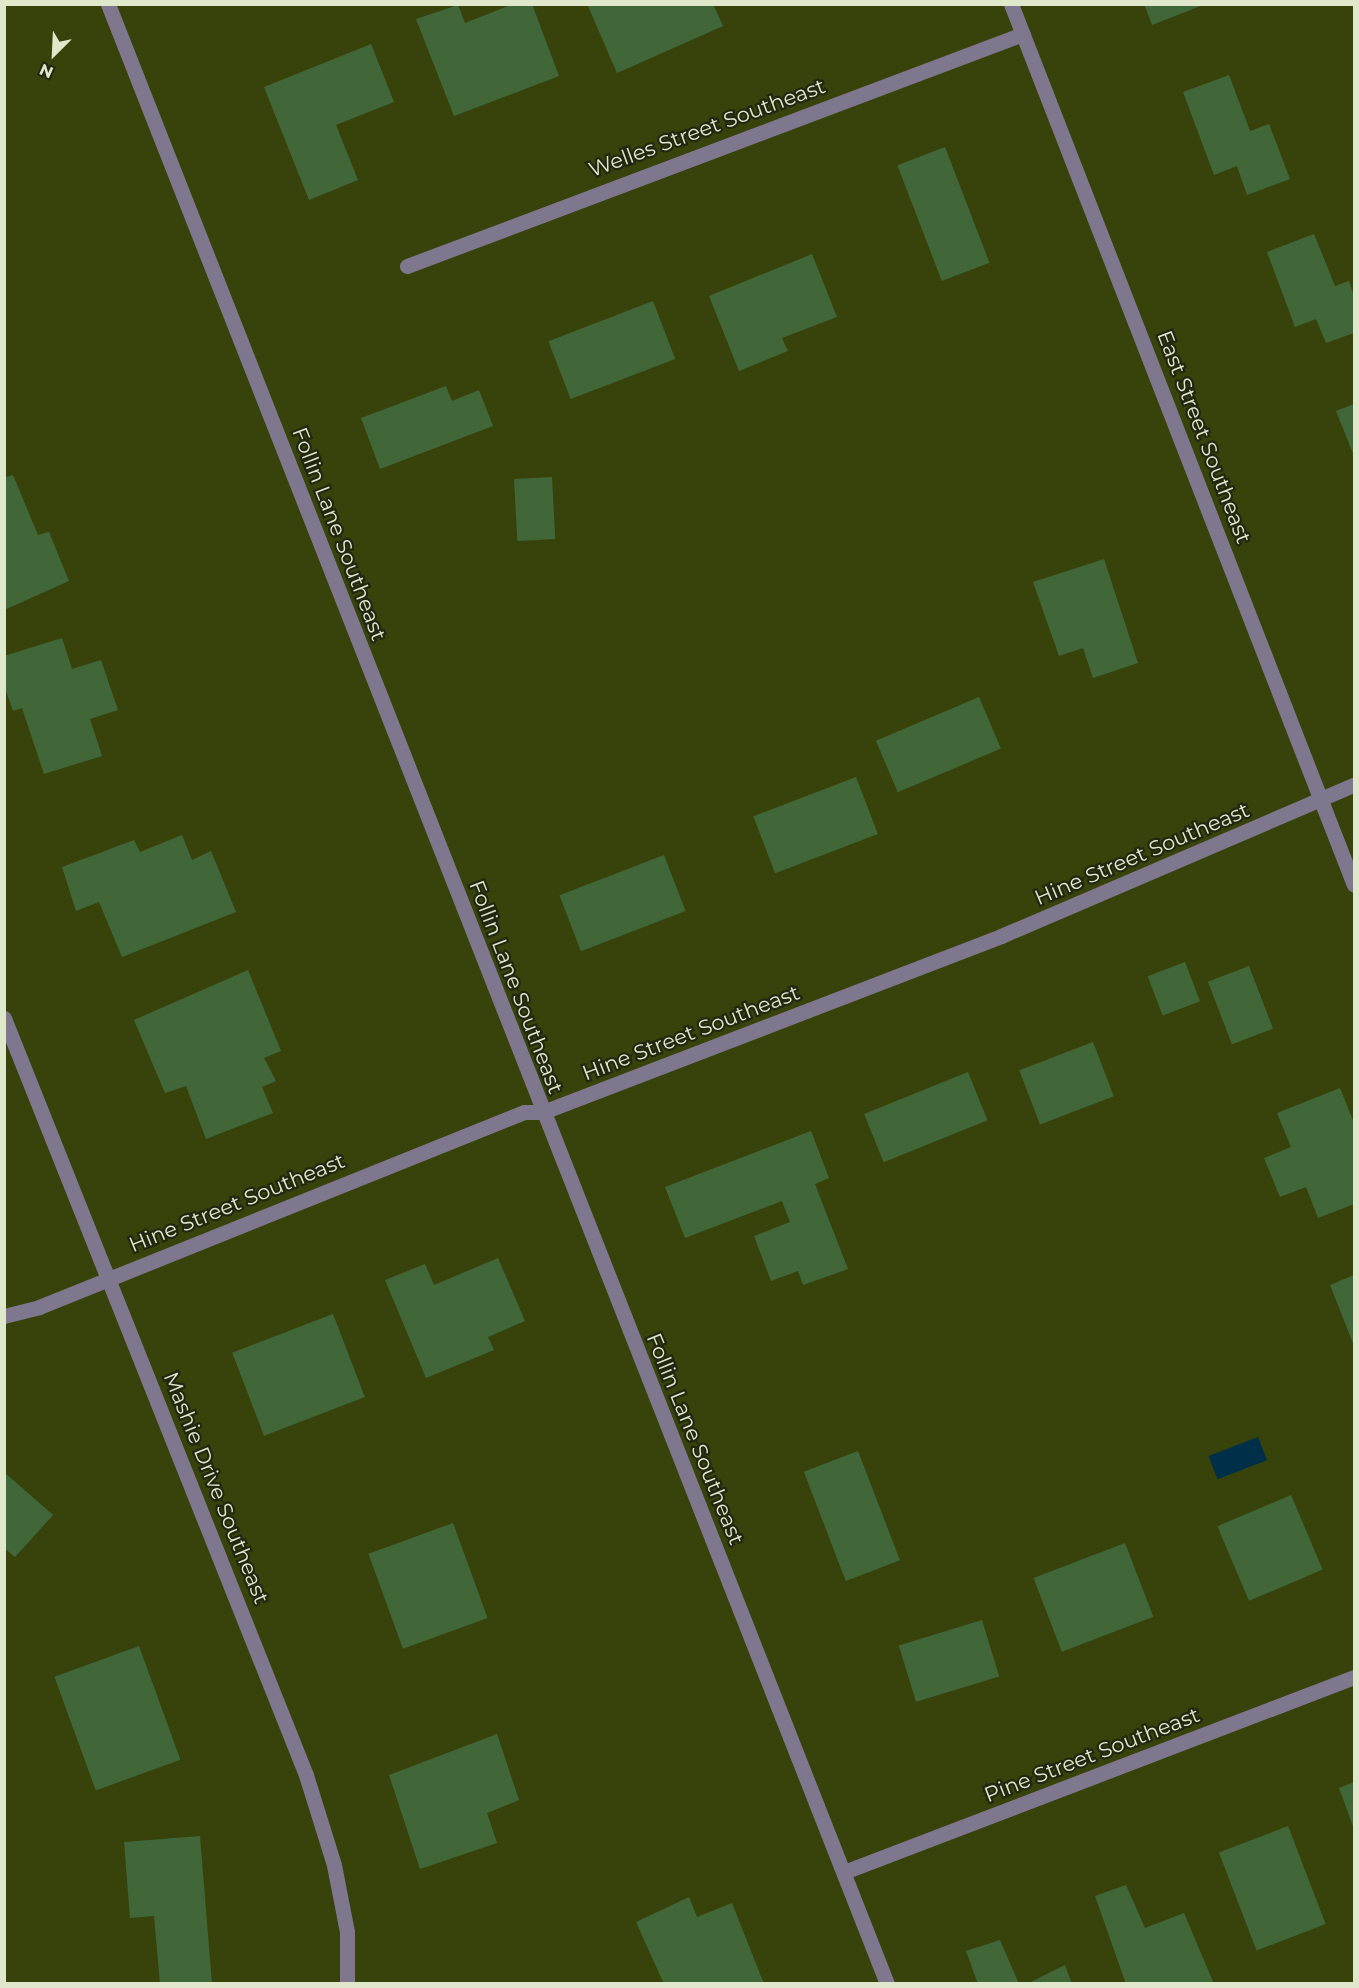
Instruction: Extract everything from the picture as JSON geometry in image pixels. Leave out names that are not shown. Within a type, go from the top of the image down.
[{"type":"street","name":"Follin Lane Southeast","points":[[108,4],[887,1983]]},
{"type":"street","name":"East Street Southeast","points":[[1011,4],[1354,885]]},
{"type":"street","name":"Welles Street Southeast","points":[[407,266],[1023,34]]},
{"type":"street","name":"Hine Street Southeast","points":[[4,1316],[107,1278],[524,1112],[543,1113],[1001,936],[1354,785]]},
{"type":"street","name":"Mashie Drive Southeast","points":[[4,1018],[306,1775],[334,1865],[347,1932],[349,1983]]},
{"type":"street","name":"Pine Street Southeast","points":[[844,1872],[1354,1677]]},
{"type":"water","points":[[1258,1437],[1267,1460],[1217,1479],[1209,1456]]},
{"type":"building","points":[[513,4],[532,4],[559,76],[454,116],[416,19],[458,5],[465,23]]},
{"type":"building","points":[[587,4],[713,4],[723,26],[617,73]]},
{"type":"building","points":[[1144,4],[1203,4],[1203,5],[1152,25]]},
{"type":"building","points":[[371,44],[394,102],[336,125],[358,180],[309,200],[264,87]]},
{"type":"building","points":[[1229,75],[1250,131],[1269,124],[1290,179],[1247,195],[1237,166],[1214,175],[1183,92]]},
{"type":"building","points":[[945,147],[989,263],[942,281],[897,165]]},
{"type":"building","points":[[1314,234],[1335,286],[1349,281],[1354,297],[1354,333],[1326,343],[1316,319],[1295,327],[1267,252]]},
{"type":"building","points":[[812,254],[837,317],[782,338],[788,351],[739,371],[709,296]]},
{"type":"building","points":[[653,301],[675,359],[571,399],[548,341]]},
{"type":"building","points":[[446,386],[452,401],[479,390],[493,426],[380,469],[361,418]]},
{"type":"building","points":[[1354,404],[1354,456],[1336,411]]},
{"type":"building","points":[[13,475],[38,535],[49,532],[69,581],[4,610],[4,478]]},
{"type":"building","points":[[552,477],[555,539],[517,541],[514,479]]},
{"type":"building","points":[[1104,559],[1138,663],[1093,678],[1083,648],[1059,656],[1033,582]]},
{"type":"building","points":[[62,638],[72,669],[101,660],[118,710],[90,719],[102,756],[44,774],[22,708],[13,711],[4,685],[4,656]]},
{"type":"building","points":[[979,697],[1001,749],[898,792],[876,741]]},
{"type":"building","points":[[856,777],[878,834],[775,873],[753,816]]},
{"type":"building","points":[[182,835],[192,860],[211,851],[236,912],[122,957],[99,902],[76,911],[62,867],[134,840],[140,852]]},
{"type":"building","points":[[664,855],[686,911],[581,951],[559,895]]},
{"type":"building","points":[[1185,962],[1200,1001],[1163,1016],[1148,976]]},
{"type":"building","points":[[1249,966],[1273,1029],[1232,1044],[1208,982]]},
{"type":"building","points":[[248,970],[281,1051],[264,1058],[276,1081],[262,1087],[273,1113],[206,1139],[186,1086],[165,1093],[134,1020]]},
{"type":"building","points":[[1093,1042],[1114,1096],[1040,1124],[1019,1070]]},
{"type":"building","points":[[968,1072],[987,1120],[884,1162],[864,1114]]},
{"type":"building","points":[[1340,1088],[1354,1123],[1354,1204],[1318,1218],[1306,1187],[1280,1197],[1264,1158],[1291,1147],[1277,1113]]},
{"type":"building","points":[[811,1131],[829,1178],[815,1184],[848,1269],[803,1285],[798,1271],[771,1281],[754,1236],[790,1222],[782,1201],[685,1238],[665,1187]]},
{"type":"building","points":[[498,1258],[525,1321],[488,1337],[494,1350],[426,1378],[385,1280],[425,1264],[434,1285]]},
{"type":"building","points":[[1354,1275],[1354,1346],[1330,1285]]},
{"type":"building","points":[[333,1314],[365,1397],[264,1436],[232,1353]]},
{"type":"building","points":[[858,1451],[900,1560],[846,1581],[804,1472]]},
{"type":"building","points":[[4,1472],[53,1515],[15,1557],[4,1548]]},
{"type":"building","points":[[1291,1495],[1323,1570],[1249,1601],[1217,1526]]},
{"type":"building","points":[[453,1523],[488,1618],[403,1649],[368,1554]]},
{"type":"building","points":[[1125,1543],[1153,1617],[1062,1652],[1034,1578]]},
{"type":"building","points":[[982,1620],[999,1676],[916,1702],[899,1645]]},
{"type":"building","points":[[139,1646],[180,1760],[96,1790],[54,1677]]},
{"type":"building","points":[[497,1734],[519,1800],[487,1813],[497,1843],[420,1869],[389,1775]]},
{"type":"building","points":[[1354,1782],[1354,1829],[1339,1788]]},
{"type":"building","points":[[1288,1826],[1326,1924],[1257,1951],[1219,1853]]},
{"type":"building","points":[[200,1836],[212,1984],[160,1984],[154,1916],[130,1918],[124,1842]]},
{"type":"building","points":[[1126,1885],[1145,1928],[1184,1913],[1214,1984],[1126,1984],[1095,1896]]},
{"type":"building","points":[[689,1897],[697,1917],[732,1903],[764,1984],[664,1984],[636,1922]]},
{"type":"building","points":[[1000,1940],[1019,1984],[978,1984],[966,1951]]},
{"type":"building","points":[[1065,1965],[1072,1984],[1027,1984]]}]
